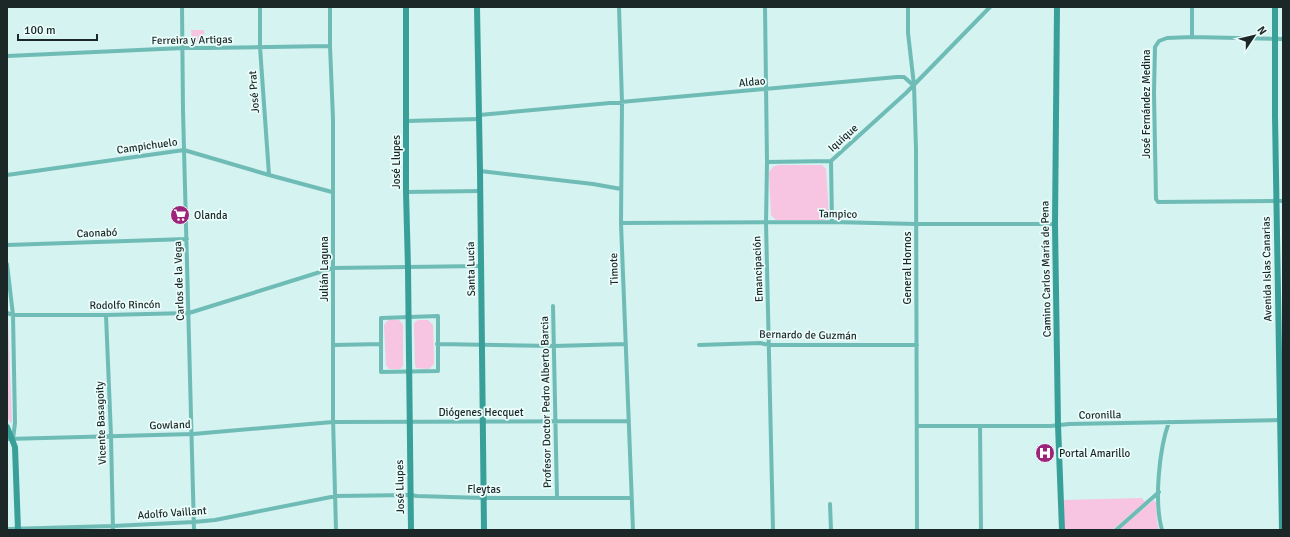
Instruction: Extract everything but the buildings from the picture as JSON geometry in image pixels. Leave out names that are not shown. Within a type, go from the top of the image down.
[{"type":"street","name":"Carlos de la Vega","points":[[182,7],[184,150],[194,530]]},
{"type":"street","name":"José Prat","points":[[260,7],[260,47],[269,176]]},
{"type":"street","name":"Julián Laguna","points":[[330,7],[333,119],[333,422],[336,530]]},
{"type":"street","name":"José Llupes","points":[[406,7],[406,192],[411,530]]},
{"type":"street","name":"Santa Lucía","points":[[477,7],[482,266],[484,530]]},
{"type":"street","name":"Timote","points":[[619,7],[622,102],[621,223],[633,530]]},
{"type":"street","name":"Emancipación","points":[[765,7],[767,162],[766,223],[773,530]]},
{"type":"street","name":"General Hornos","points":[[908,7],[908,33],[914,85],[917,345],[917,530]]},
{"type":"street","points":[[914,85],[990,7]]},
{"type":"street","name":"Camino Carlos María de Pena","points":[[1057,7],[1055,224],[1058,425],[1062,530]]},
{"type":"street","points":[[1192,7],[1192,37]]},
{"type":"street","name":"Avenida Islas Canarias","points":[[1276,7],[1275,116],[1280,201],[1282,530]]},
{"type":"street","name":"José Fernández Medina","points":[[1280,201],[1158,202],[1156,199],[1154,140],[1155,47],[1157,42],[1162,39],[1192,37],[1283,39]]},
{"type":"street","name":"Ferreira y Artigas","points":[[7,56],[183,48],[330,46]]},
{"type":"street","name":"Aldao","points":[[407,121],[479,117],[622,102],[897,77],[904,77],[914,85]]},
{"type":"street","name":"Iquique","points":[[767,162],[831,161],[914,85]]},
{"type":"street","name":"Campichuelo","points":[[7,175],[184,150],[269,176],[332,192]]},
{"type":"street","points":[[831,161],[832,222]]},
{"type":"street","points":[[480,171],[593,184],[621,189]]},
{"type":"street","points":[[406,192],[480,191]]},
{"type":"street","name":"Tampico","points":[[621,223],[832,222],[916,224],[1055,224]]},
{"type":"street","name":"Caonabó","points":[[7,245],[187,239]]},
{"type":"street","points":[[7,264],[13,316],[15,424],[10,439]]},
{"type":"street","name":"Rodolfo Rincón","points":[[7,313],[13,316],[189,312],[333,268],[482,266]]},
{"type":"street","name":"Profesor Doctor Pedro Alberto Barcia","points":[[553,306],[557,497]]},
{"type":"street","name":"Vicente Basagoity","points":[[106,315],[113,528]]},
{"type":"street","points":[[438,316],[438,371],[382,372],[381,318],[409,317],[438,316]]},
{"type":"street","name":"Bernardo de Guzmán","points":[[699,344],[760,343],[769,345],[917,345]]},
{"type":"street","points":[[334,345],[381,344]]},
{"type":"street","points":[[438,344],[554,346],[626,344]]},
{"type":"street","name":"Diógenes Hecquet","points":[[333,422],[556,420],[628,421]]},
{"type":"street","name":"Coronilla","points":[[917,426],[1058,425],[1281,420]]},
{"type":"street","name":"Gowland","points":[[10,439],[192,434],[333,422]]},
{"type":"street","points":[[1162,530],[1158,492],[1162,448],[1170,422]]},
{"type":"street","points":[[980,426],[981,530]]},
{"type":"street","points":[[7,427],[15,456],[18,529]]},
{"type":"street","points":[[1116,530],[1158,492]]},
{"type":"street","name":"Fleytas","points":[[336,496],[410,495],[483,498],[632,498]]},
{"type":"street","name":"Adolfo Vaillant","points":[[7,529],[113,528],[215,520],[336,496]]},
{"type":"street","points":[[830,504],[831,530]]},
{"type":"shaded area","points":[[191,30],[204,30],[205,41],[192,42]]},
{"type":"shaded area","points":[[778,165],[822,165],[826,169],[829,215],[824,220],[776,220],[771,215],[769,172],[773,167]]},
{"type":"shaded area","points":[[389,319],[399,320],[403,325],[403,366],[400,369],[389,369],[386,365],[384,325]]},
{"type":"shaded area","points":[[8,320],[12,423],[7,416]]},
{"type":"shaded area","points":[[418,320],[428,320],[433,325],[434,364],[429,369],[416,368],[414,325]]},
{"type":"shaded area","points":[[1142,498],[1145,502],[1112,530],[1064,530],[1064,500]]},
{"type":"shaded area","points":[[1154,500],[1156,503],[1159,530],[1118,530]]},
{"type":"place","name":"Olanda","points":[[180,215]]},
{"type":"place","name":"Portal Amarillo","points":[[1045,453]]}]
